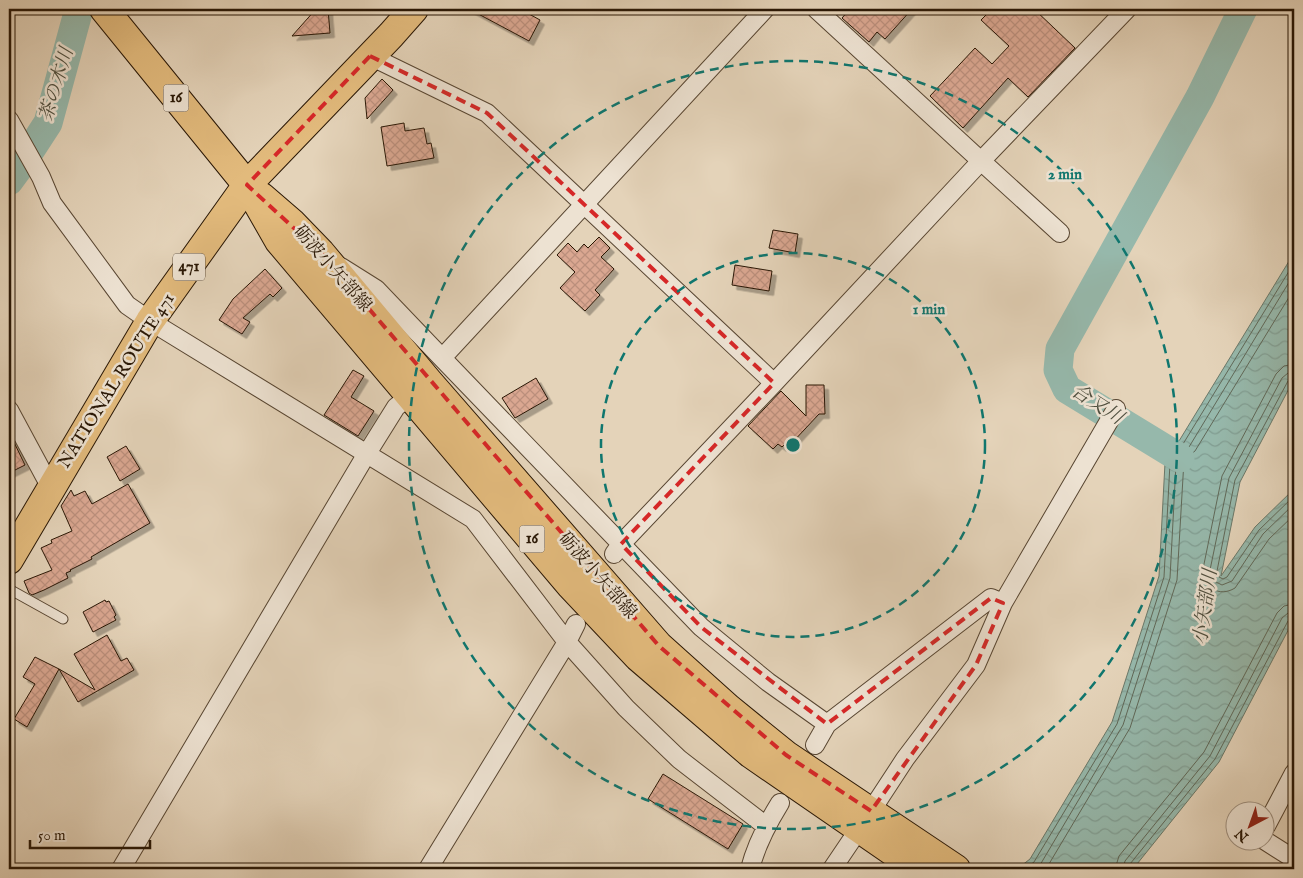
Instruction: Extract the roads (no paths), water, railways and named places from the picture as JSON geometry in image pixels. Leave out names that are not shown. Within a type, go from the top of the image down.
[{"type":"main road","name":"砺波小矢部線","points":[[105,9],[247,185],[280,241],[571,586],[638,657],[751,754],[871,824],[956,869]]},
{"type":"main road","name":"NATIONAL ROUTE 471","points":[[9,560],[150,321],[247,185],[414,9]]},
{"type":"main road","name":"砺波小矢部線","points":[[247,185],[291,222],[320,253],[428,381],[659,646],[728,708],[871,824],[918,869]]},
{"type":"street","points":[[442,358],[765,9]]},
{"type":"street","points":[[816,9],[1060,233]]},
{"type":"street","points":[[617,549],[981,161],[1127,9]]},
{"type":"street","points":[[370,56],[487,113],[774,383]]},
{"type":"street","points":[[9,120],[41,178],[52,203],[127,305],[473,520],[567,642],[626,708],[679,759],[766,826]]},
{"type":"street","points":[[320,253],[376,289],[617,549],[700,627],[768,682],[827,724]]},
{"type":"street","points":[[122,869],[366,455],[396,406],[411,395]]},
{"type":"street","points":[[832,869],[871,824],[905,759],[976,665],[1003,603],[1116,409]]},
{"type":"street","points":[[9,410],[51,488]]},
{"type":"street","points":[[815,745],[827,724],[991,598],[1003,603]]},
{"type":"street","points":[[428,869],[567,642],[576,624]]},
{"type":"street","points":[[1276,807],[1294,773]]},
{"type":"street","points":[[750,869],[753,854],[766,826],[780,803]]},
{"type":"street","points":[[1276,848],[1294,859]]},
{"type":"lane","points":[[9,589],[63,619]]},
{"type":"water","name":"小矢部川","points":[[1294,253],[1294,379],[1240,482],[1221,576],[1255,527],[1294,489],[1294,619],[1219,762],[1133,869],[1017,869],[1030,859],[1112,722],[1159,576],[1165,463],[1142,447],[1149,428],[1179,441]]},
{"type":"waterway","name":"茶の木川","points":[[9,181],[48,123],[79,9]]},
{"type":"waterway","name":"合又川","points":[[1180,458],[1067,389],[1058,370],[1060,349],[1200,97],[1243,9]]}]
